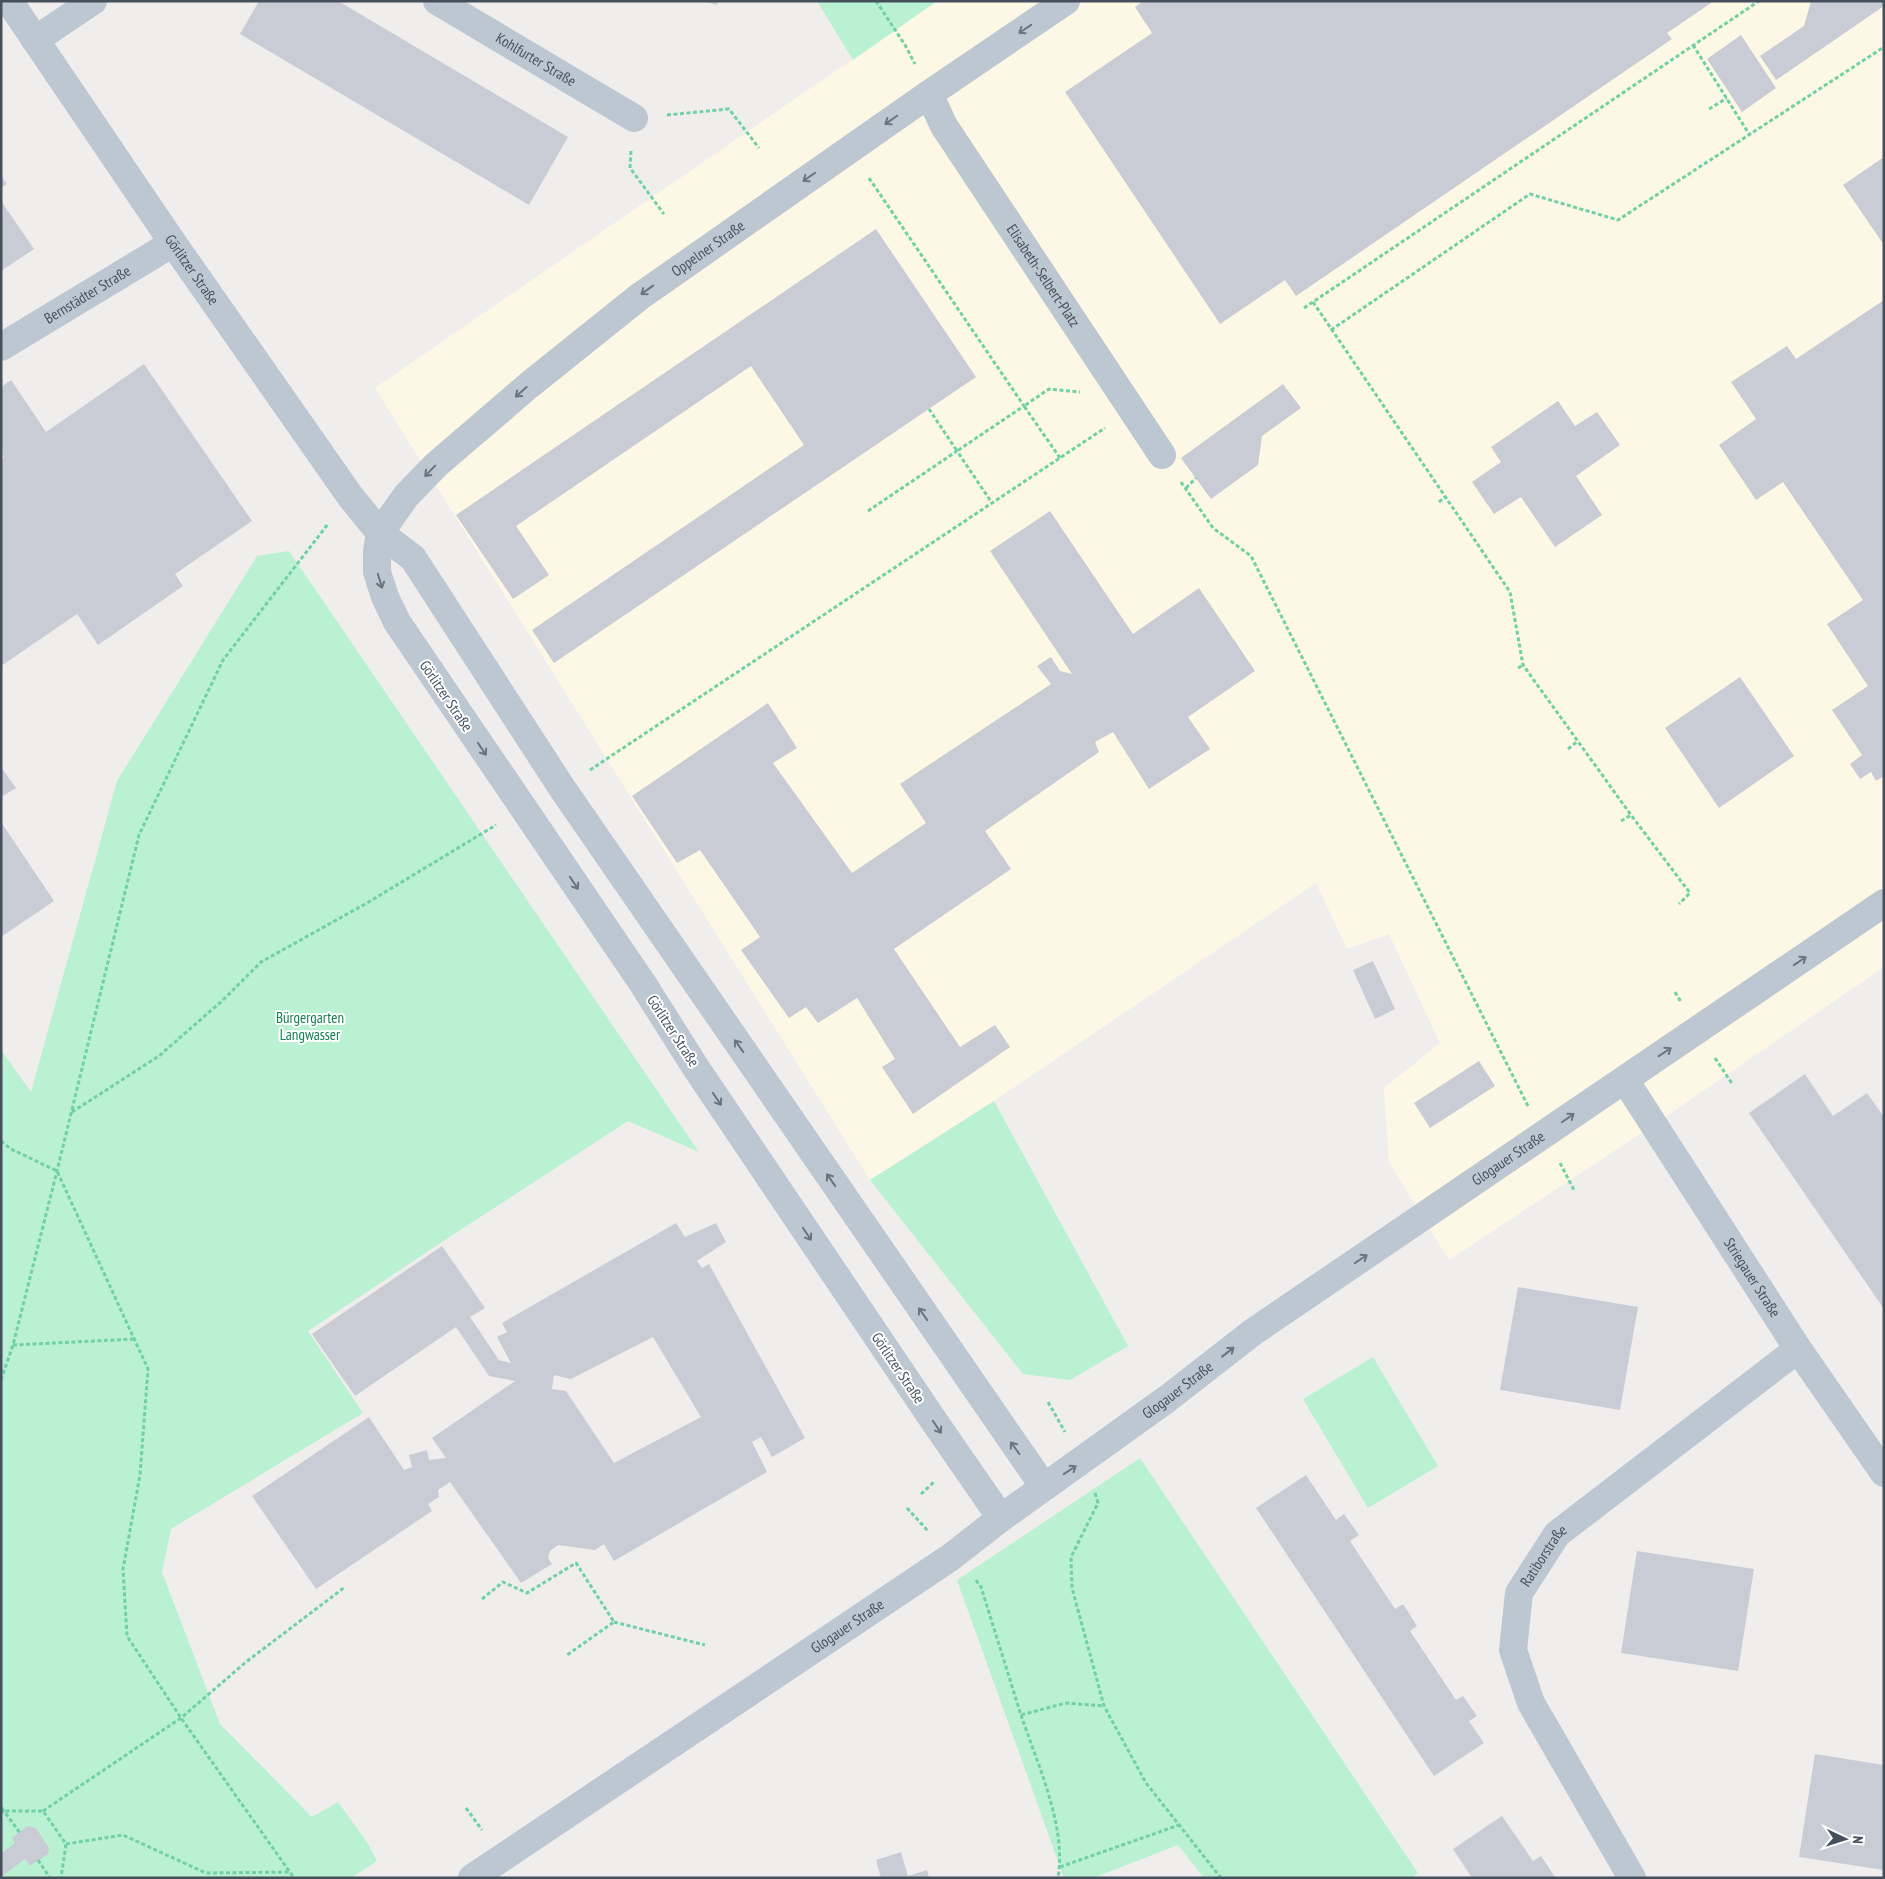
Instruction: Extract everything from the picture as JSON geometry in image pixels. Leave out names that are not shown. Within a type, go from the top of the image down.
[{"type":"street","name":"Görlitzer Straße","points":[[8,1],[173,243],[350,496],[380,533],[413,558],[562,788],[1044,1487]]},
{"type":"street","points":[[35,40],[93,1]]},
{"type":"street","name":"Kohlfurter Straße","points":[[437,1],[634,118]]},
{"type":"street","name":"Oppelner Straße","points":[[380,533],[406,496],[436,465],[589,335],[688,261],[1066,1]]},
{"type":"street","name":"Elisabeth-Selbert-Platz","points":[[929,94],[949,134],[1162,455]]},
{"type":"street","name":"Bernstädter Straße","points":[[1,347],[173,243]]},
{"type":"street","name":"Görlitzer Straße","points":[[380,533],[377,550],[377,572],[385,597],[397,622],[643,984],[718,1101],[1001,1518]]},
{"type":"street","name":"Glogauer Straße","points":[[472,1878],[950,1557],[1001,1518],[1167,1399],[1253,1332],[1884,903]]},
{"type":"street","points":[[643,984],[680,961]]},
{"type":"street","name":"Striegauer Straße","points":[[1625,1080],[1798,1349],[1884,1473]]},
{"type":"street","name":"Ratiborstraße","points":[[1632,1878],[1532,1703],[1513,1650],[1519,1594],[1557,1534],[1798,1349]]},
{"type":"path","points":[[876,1],[905,45],[929,94]]},
{"type":"path","points":[[1304,308],[1759,1]]},
{"type":"path","points":[[1694,44],[1749,134]]},
{"type":"path","points":[[1331,330],[1530,194],[1618,220],[1884,46]]},
{"type":"path","points":[[1709,110],[1727,98]]},
{"type":"path","points":[[664,214],[630,168],[634,118],[729,109],[759,148]]},
{"type":"path","points":[[850,150],[1060,458]]},
{"type":"path","points":[[1313,302],[1510,592],[1523,665],[1631,816],[1690,893],[1679,904]]},
{"type":"path","points":[[868,511],[1049,389],[1108,395],[1124,399]]},
{"type":"path","points":[[562,788],[1060,458],[1124,399]]},
{"type":"path","points":[[929,408],[992,503]]},
{"type":"path","points":[[1162,455],[1213,528],[1251,556],[1522,1095],[1575,1192]]},
{"type":"path","points":[[1186,488],[1196,478]]},
{"type":"path","points":[[1,1380],[12,1345],[72,1112],[139,835],[223,660],[350,496]]},
{"type":"path","points":[[1439,502],[1445,497]]},
{"type":"path","points":[[1518,668],[1523,665]]},
{"type":"path","points":[[1568,749],[1578,740]]},
{"type":"path","points":[[72,1112],[159,1056],[223,1000],[261,962],[367,903],[523,808]]},
{"type":"path","points":[[1621,822],[1631,816]]},
{"type":"path","points":[[1,1141],[12,1149],[57,1170],[148,1369],[140,1474],[123,1569],[127,1636],[181,1718],[294,1878]]},
{"type":"path","points":[[12,1345],[135,1340]]},
{"type":"path","points":[[1,1361],[6,1365]]},
{"type":"path","points":[[1048,1402],[1082,1461],[1098,1503],[1071,1557],[1072,1588],[1104,1706],[1146,1783],[1221,1878]]},
{"type":"path","points":[[907,1508],[950,1557],[970,1574],[981,1587],[1056,1818],[1060,1867],[1058,1878]]},
{"type":"path","points":[[482,1598],[503,1582],[528,1593],[576,1562],[614,1622],[705,1645]]},
{"type":"path","points":[[3,1812],[43,1811],[181,1718],[246,1662],[345,1587]]},
{"type":"path","points":[[567,1655],[614,1622]]},
{"type":"path","points":[[1021,1715],[1066,1703],[1104,1706]]},
{"type":"path","points":[[1,1807],[20,1833]]},
{"type":"path","points":[[43,1811],[66,1844],[61,1878]]},
{"type":"path","points":[[1060,1867],[1179,1825]]},
{"type":"path","points":[[66,1844],[123,1835],[206,1873],[290,1872]]},
{"type":"path","points":[[38,1860],[50,1878]]},
{"type":"shaded area","points":[[937,1],[1884,1],[1884,967],[1652,1126],[1449,1260],[1389,1162],[1384,1088],[1440,1043],[1389,934],[1347,949],[1316,883],[994,1101],[870,1180],[375,388]]},
{"type":"green space","points":[[817,1],[937,1],[853,60]]},
{"type":"green space","name":"Bürgergarten Langwasser","points":[[289,551],[699,1152],[628,1121],[308,1331],[363,1413],[171,1529],[162,1572],[220,1724],[312,1817],[338,1802],[367,1842],[377,1861],[351,1878],[1,1878],[1,1050],[31,1092],[117,781],[257,556]]},
{"type":"green space","points":[[994,1101],[1128,1346],[1070,1380],[1023,1374],[870,1180]]},
{"type":"green space","points":[[1373,1357],[1438,1466],[1368,1508],[1303,1399]]},
{"type":"green space","points":[[1140,1458],[1418,1873],[1411,1878],[1204,1878],[1178,1845],[1093,1878],[1064,1878],[957,1580]]},
{"type":"building","points":[[259,1],[338,1],[568,137],[529,205],[240,34]]},
{"type":"building","points":[[703,1],[718,1],[717,5]]},
{"type":"building","points":[[1143,1],[1714,1],[1667,33],[1672,39],[1296,296],[1285,280],[1220,324],[1065,92],[1152,33],[1135,7]]},
{"type":"building","points":[[1811,1],[1884,1],[1884,6],[1776,80],[1760,56],[1804,26]]},
{"type":"building","points":[[1741,35],[1776,88],[1742,112],[1707,59]]},
{"type":"building","points":[[1884,157],[1884,245],[1843,185]]},
{"type":"building","points":[[1,176],[7,184],[1,188]]},
{"type":"building","points":[[1,201],[34,249],[1,271]]},
{"type":"building","points":[[876,229],[976,377],[554,663],[532,630],[804,445],[751,366],[516,526],[549,575],[513,599],[456,515]]},
{"type":"building","points":[[1884,300],[1884,776],[1876,781],[1871,772],[1860,779],[1850,764],[1862,755],[1832,710],[1868,686],[1827,624],[1863,600],[1783,482],[1756,500],[1719,445],[1756,419],[1731,382],[1787,346],[1796,359]]},
{"type":"building","points":[[144,364],[252,521],[175,574],[183,586],[98,645],[77,614],[1,666],[1,459],[4,457],[1,453],[1,387],[11,380],[46,432]]},
{"type":"building","points":[[1283,384],[1301,408],[1262,436],[1258,465],[1211,499],[1181,458]]},
{"type":"building","points":[[1558,401],[1575,426],[1597,412],[1620,445],[1576,476],[1602,515],[1555,547],[1521,497],[1494,514],[1472,482],[1501,462],[1491,447]]},
{"type":"building","points":[[1050,511],[1133,634],[1199,588],[1255,671],[1188,717],[1210,749],[1149,789],[1113,732],[1095,742],[1099,752],[985,831],[1011,869],[894,949],[960,1047],[995,1025],[1010,1047],[913,1114],[882,1067],[895,1059],[857,998],[818,1023],[806,1007],[789,1018],[741,950],[760,937],[700,850],[677,863],[632,796],[768,703],[797,748],[773,763],[852,873],[926,823],[900,784],[1051,684],[1037,666],[1051,657],[1060,671],[1072,674],[990,551]]},
{"type":"building","points":[[1740,677],[1794,756],[1719,808],[1665,728]]},
{"type":"building","points":[[1,767],[16,788],[1,797]]},
{"type":"building","points":[[1,822],[54,901],[1,937]]},
{"type":"building","points":[[1373,961],[1395,1009],[1375,1019],[1353,970]]},
{"type":"building","points":[[1479,1061],[1495,1086],[1430,1128],[1414,1103]]},
{"type":"building","points":[[1805,1074],[1833,1116],[1867,1093],[1884,1117],[1884,1309],[1749,1113]]},
{"type":"building","points":[[676,1223],[685,1237],[716,1223],[726,1242],[697,1261],[702,1268],[709,1264],[805,1438],[772,1457],[761,1437],[752,1442],[767,1472],[614,1561],[604,1544],[595,1550],[558,1545],[550,1551],[548,1558],[552,1564],[521,1583],[450,1482],[438,1490],[439,1497],[428,1504],[432,1511],[316,1589],[252,1496],[369,1417],[404,1470],[412,1467],[409,1455],[427,1450],[429,1460],[446,1458],[432,1438],[515,1381],[489,1376],[456,1327],[355,1396],[312,1334],[442,1246],[485,1308],[470,1317],[499,1360],[511,1363],[497,1337],[507,1332],[502,1323]],"holes":[[[653,1337],[701,1417],[614,1463],[566,1391],[552,1389],[554,1375],[571,1379]]]},
{"type":"building","points":[[1518,1287],[1638,1307],[1620,1410],[1500,1390]]},
{"type":"building","points":[[1306,1475],[1336,1520],[1344,1514],[1359,1535],[1350,1541],[1395,1609],[1403,1604],[1417,1626],[1410,1631],[1456,1700],[1463,1696],[1477,1716],[1469,1721],[1484,1743],[1434,1776],[1256,1508]]},
{"type":"building","points":[[1637,1551],[1754,1569],[1738,1671],[1621,1653]]},
{"type":"building","points":[[1815,1754],[1884,1765],[1884,1870],[1799,1857]]},
{"type":"building","points":[[1502,1816],[1533,1861],[1541,1856],[1555,1877],[1472,1878],[1453,1849]]},
{"type":"building","points":[[28,1826],[36,1828],[49,1848],[48,1854],[30,1866],[25,1859],[1,1877],[1,1854],[15,1843],[12,1838]]},
{"type":"building","points":[[901,1852],[908,1876],[927,1870],[929,1878],[881,1878],[876,1860]]}]
